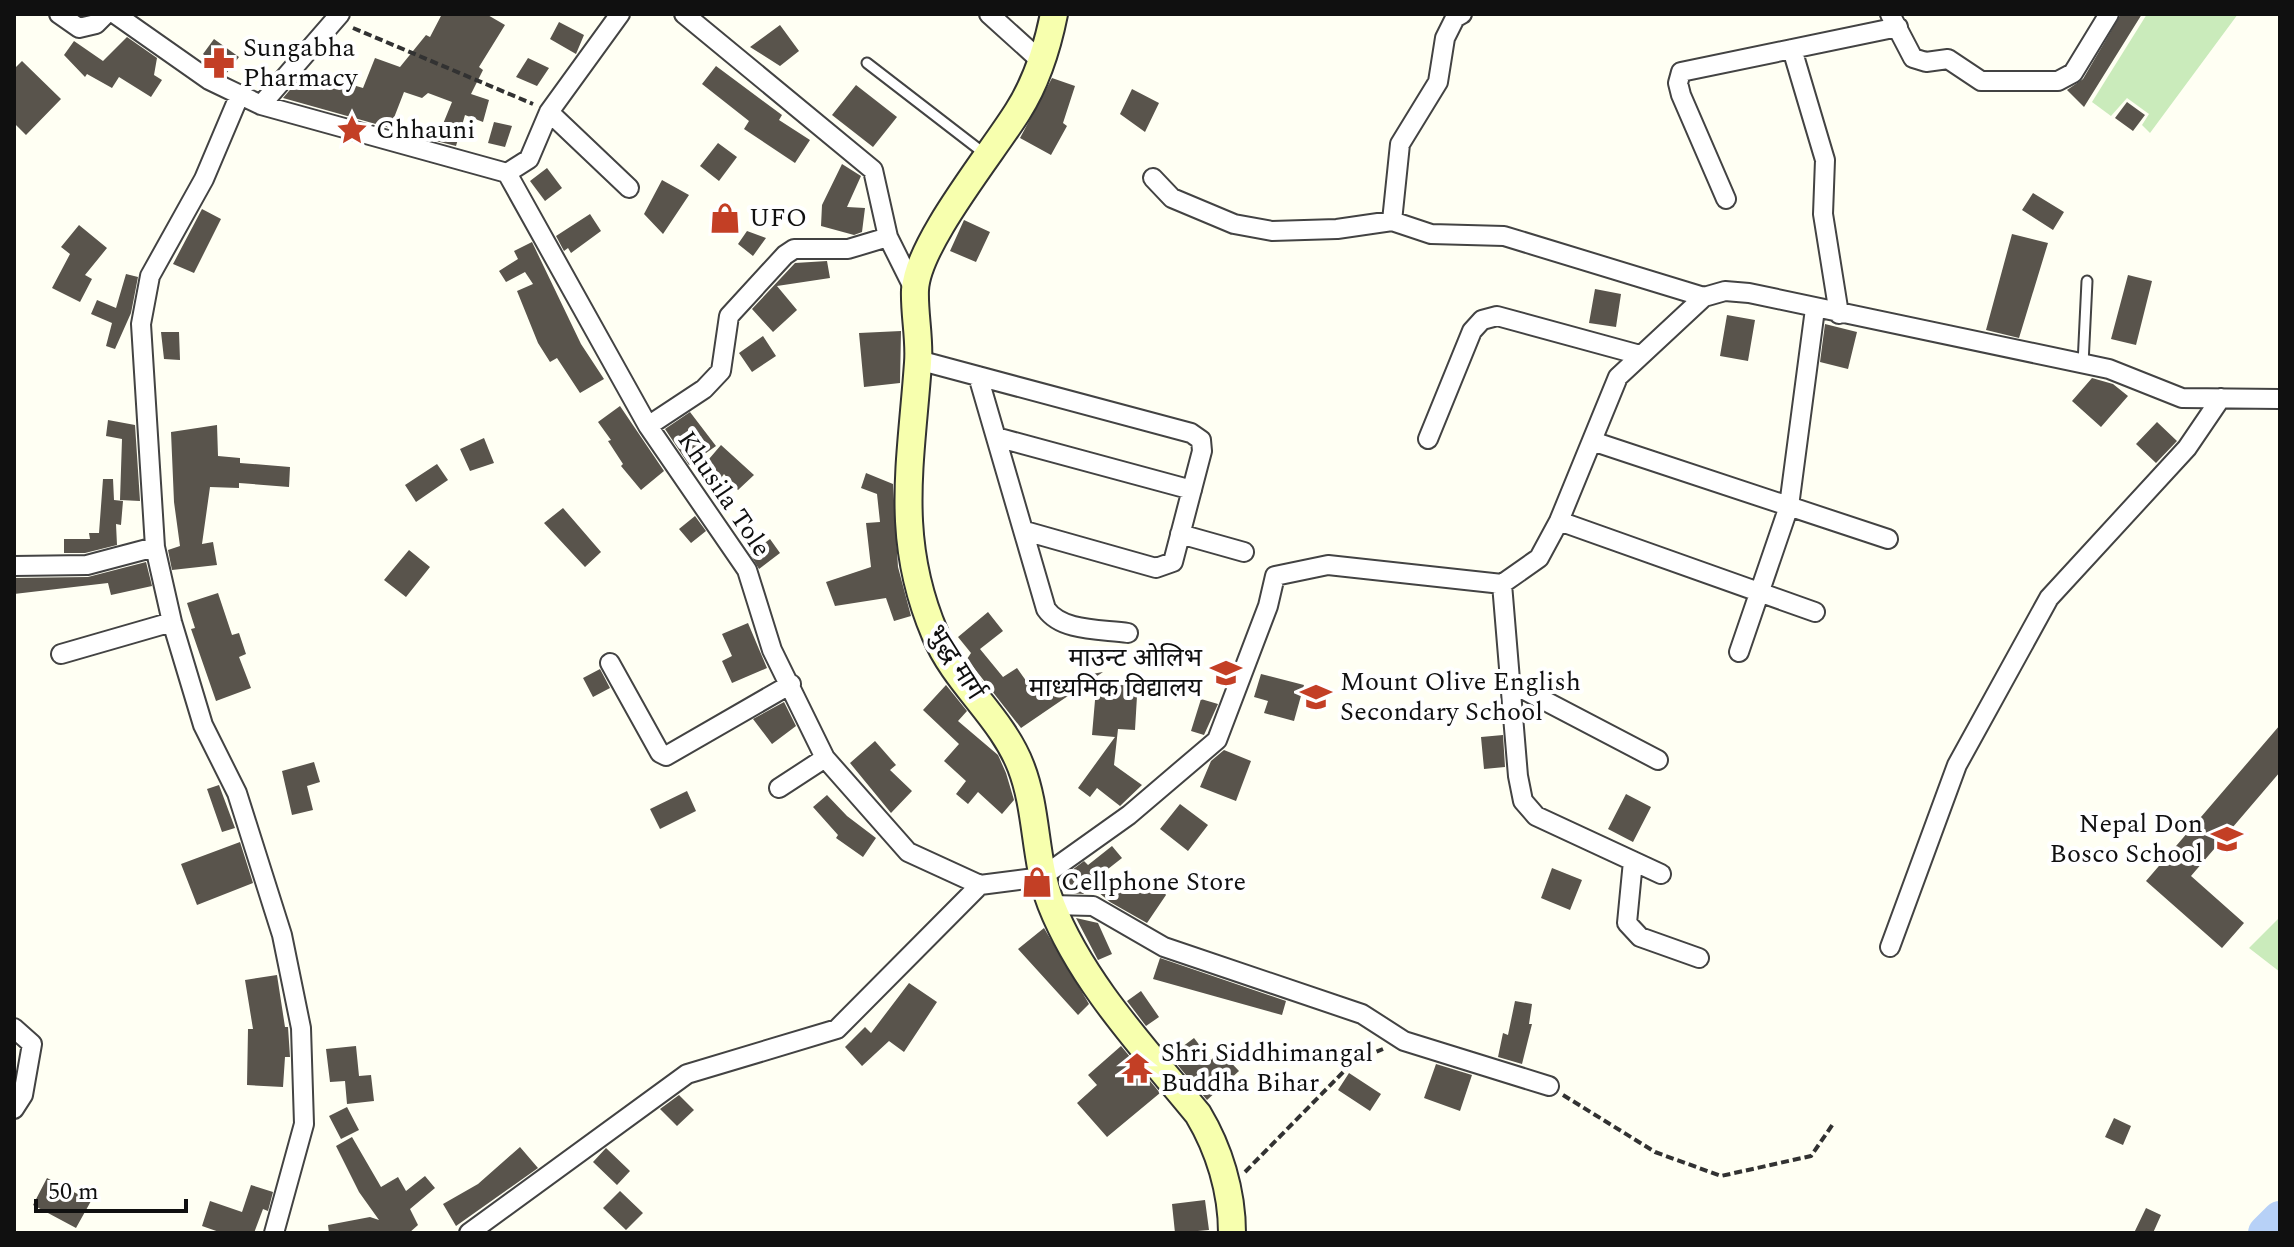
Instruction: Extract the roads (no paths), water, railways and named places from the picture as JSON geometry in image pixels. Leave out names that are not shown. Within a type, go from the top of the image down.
[{"type":"street","points":[[59,14],[79,28],[96,24],[106,14]]},
{"type":"street","points":[[115,14],[209,80],[261,105],[507,173],[529,159],[549,112],[620,14]]},
{"type":"street","points":[[684,14],[873,170],[888,237],[915,291]]},
{"type":"street","points":[[989,14],[1042,62]]},
{"type":"street","name":"भुद्ध मार्ग","points":[[1054,14],[1042,62],[1019,108],[934,240],[915,291],[918,360],[906,497],[917,586],[936,637],[1006,736],[1021,767],[1031,801],[1042,877],[1051,905],[1076,956],[1213,1139],[1228,1190],[1232,1233]]},
{"type":"street","points":[[1392,221],[1400,144],[1438,82],[1445,38],[1455,18],[1462,14]]},
{"type":"street","points":[[1726,199],[1681,95],[1678,83],[1681,72],[1792,49],[1894,20],[1913,58],[1926,62],[1948,59],[1981,81],[2058,81],[2073,73],[2109,14]]},
{"type":"street","points":[[261,105],[337,17]]},
{"type":"street","points":[[1792,49],[1825,160],[1823,214],[1839,314]]},
{"type":"street","points":[[240,94],[204,179],[150,276],[141,324],[155,547],[172,622],[203,725],[237,793],[282,935],[301,1028],[304,1124],[274,1233]]},
{"type":"street","points":[[549,112],[629,188]]},
{"type":"street","name":"Khusila Tole","points":[[507,173],[648,426],[747,570],[772,650],[825,758],[908,852],[980,885]]},
{"type":"street","points":[[1153,178],[1172,198],[1234,224],[1272,231],[1337,229],[1392,221],[1431,234],[1504,236],[1704,297]]},
{"type":"street","points":[[648,426],[704,389],[721,371],[729,316],[785,255],[794,249],[848,249],[888,237]]},
{"type":"street","points":[[469,1233],[687,1074],[837,1029],[980,885],[1042,877],[1129,815],[1217,740],[1268,606],[1275,576],[1328,565],[1502,584],[1539,558],[1559,521],[1618,377],[1704,297],[1725,291],[1749,293],[2109,369],[2182,398],[2280,399]]},
{"type":"street","points":[[1739,652],[1789,506],[1815,309]]},
{"type":"street","points":[[1428,439],[1472,331],[1482,320],[1497,316],[1640,355]]},
{"type":"street","points":[[918,360],[1191,433],[1201,440],[1202,451],[1173,562],[1156,568],[1025,531]]},
{"type":"street","points":[[978,376],[1046,609],[1053,619],[1063,624],[1128,633]]},
{"type":"street","points":[[1890,947],[1957,765],[2049,598],[2187,448],[2221,398]]},
{"type":"street","points":[[996,437],[1192,490]]},
{"type":"street","points":[[1592,441],[1888,539]]},
{"type":"street","points":[[1559,521],[1815,612]]},
{"type":"street","points":[[1180,534],[1244,552]]},
{"type":"street","points":[[14,566],[87,565],[155,547]]},
{"type":"street","points":[[1502,584],[1523,801],[1536,816],[1661,874]]},
{"type":"street","points":[[61,654],[172,622]]},
{"type":"street","points":[[610,663],[660,753],[666,756],[791,684]]},
{"type":"street","points":[[1511,683],[1658,760]]},
{"type":"street","points":[[779,788],[825,758]]},
{"type":"street","points":[[1633,861],[1627,923],[1640,937],[1699,958]]},
{"type":"street","points":[[1051,905],[1093,906],[1164,947],[1351,1010],[1404,1041],[1549,1086]]},
{"type":"street","points":[[14,1028],[32,1044],[23,1095],[14,1109]]},
{"type":"lane","points":[[867,63],[988,156]]},
{"type":"lane","points":[[2083,364],[2087,281]]},
{"type":"waterway","points":[[2266,1233],[2280,1219]]},
{"type":"place","name":"Sungabha Pharmacy","points":[[219,63]]},
{"type":"place","name":"Chhauni","points":[[352,130]]},
{"type":"place","name":"UFO","points":[[725,218]]},
{"type":"place","name":"माउन्ट ओलिभ माध्यमिक विद्यालय","points":[[1226,673]]},
{"type":"place","name":"Mount Olive English Secondary School","points":[[1316,697]]},
{"type":"place","name":"Nepal Don Bosco School","points":[[2227,839]]},
{"type":"place","name":"Cellphone Store","points":[[1037,882]]},
{"type":"place","name":"Shri Siddhimangal Buddha Bihar","points":[[1137,1068]]}]
